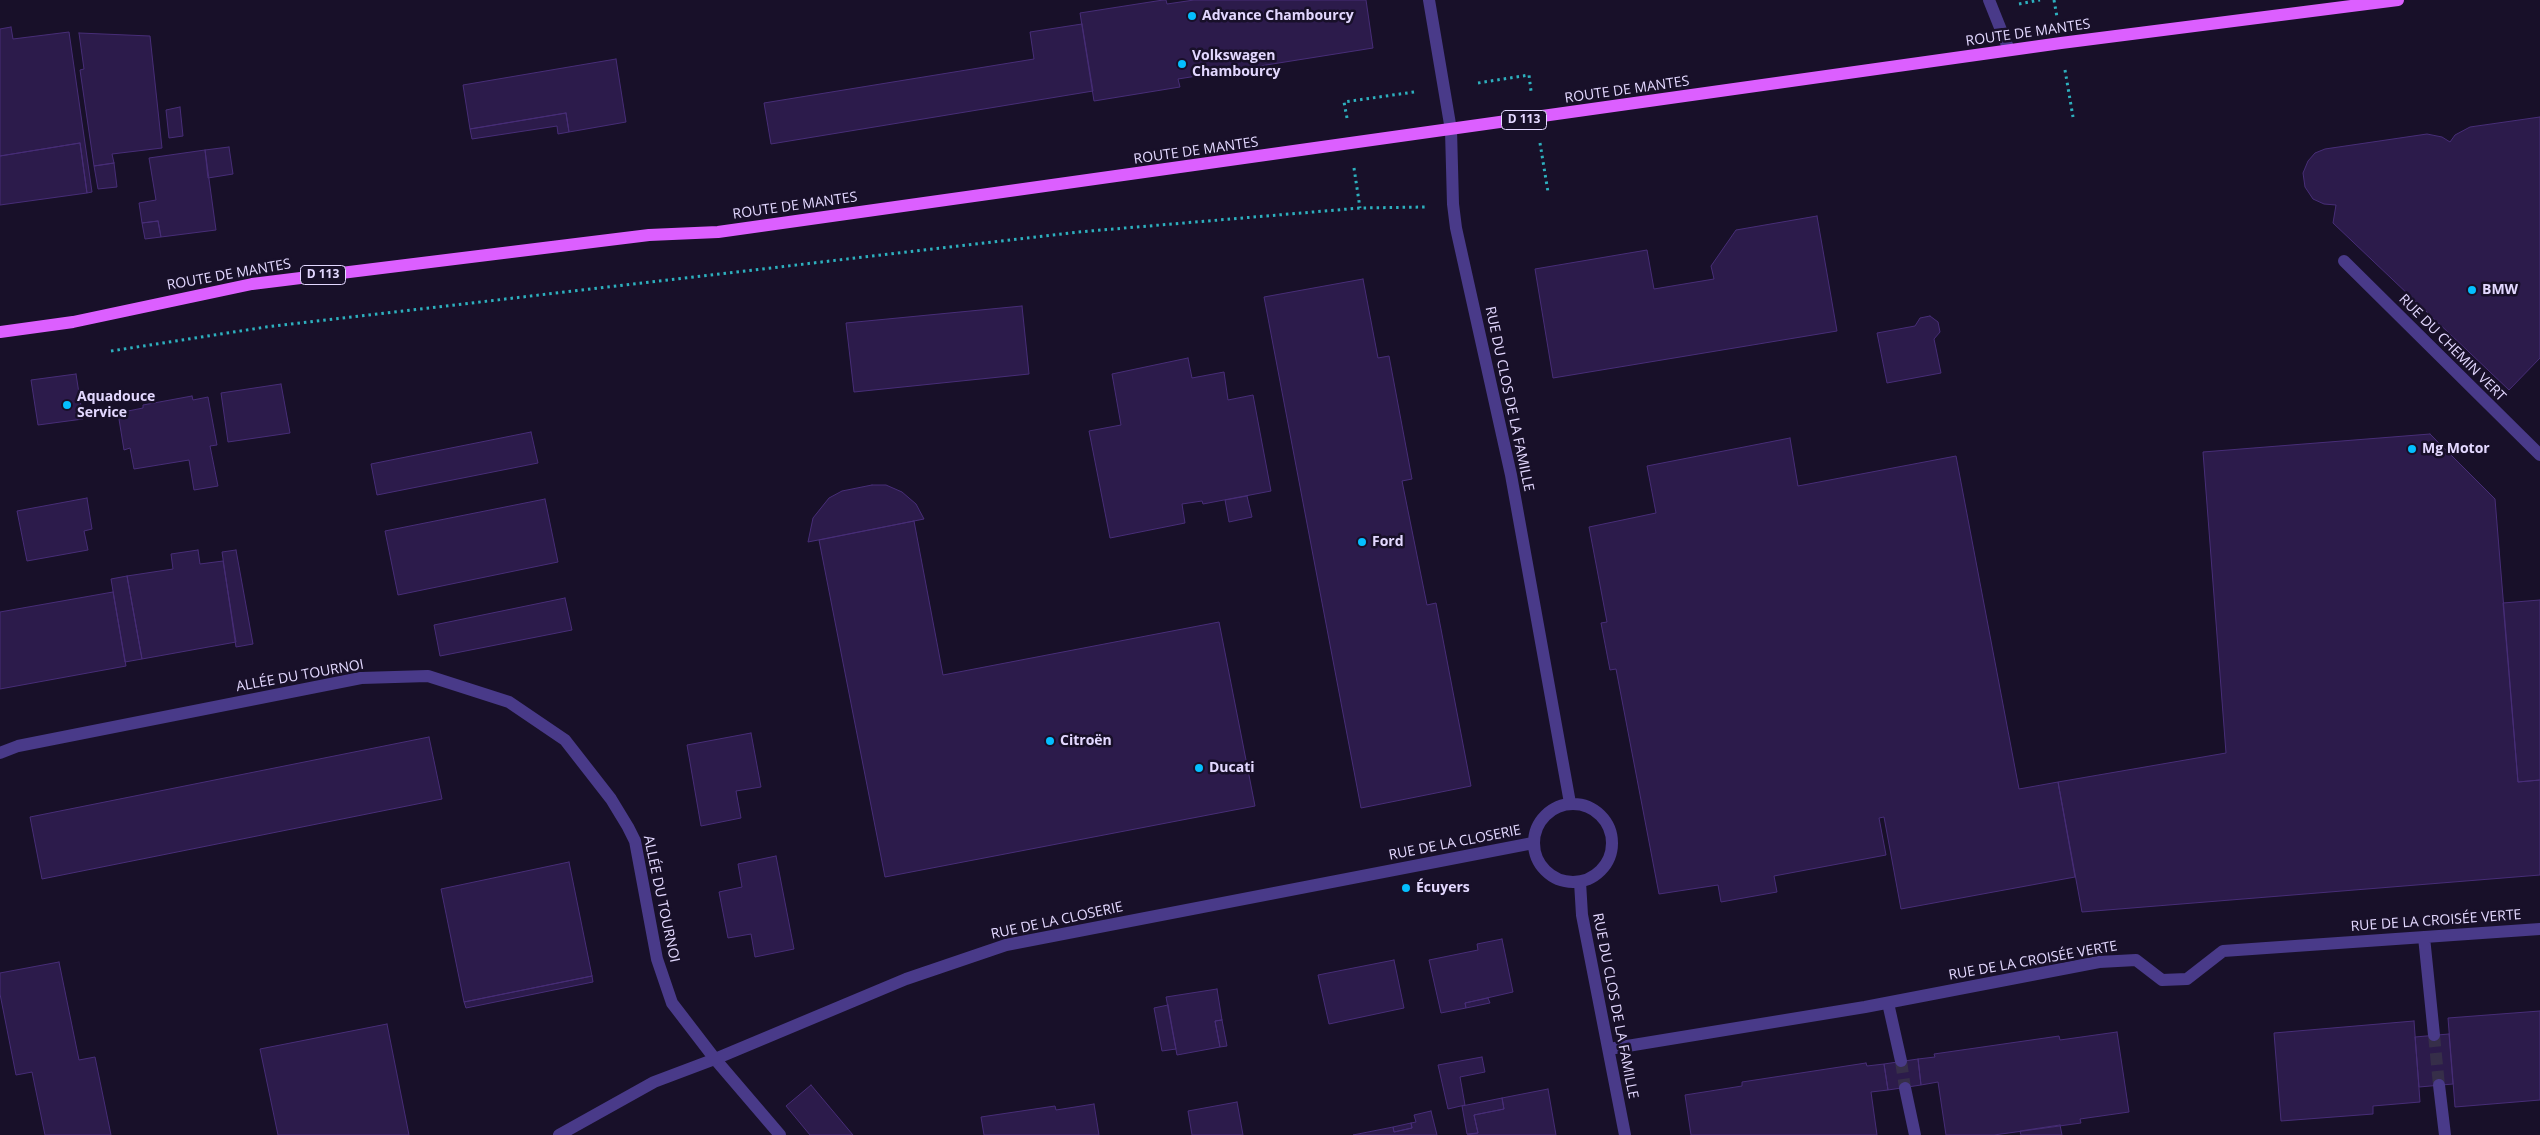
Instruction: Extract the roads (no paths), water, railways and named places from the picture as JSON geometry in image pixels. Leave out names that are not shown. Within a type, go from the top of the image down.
[{"type":"main road","name":"ROUTE DE MANTES","points":[[0,332],[73,322],[252,284],[650,235],[728,231],[2009,50],[2398,0]]},
{"type":"street","name":"RUE DU CLOS DE LA FAMILLE","points":[[1429,0],[1451,130],[1456,228],[1511,475],[1570,803]]},
{"type":"street","points":[[1989,0],[2009,50]]},
{"type":"street","name":"RUE DU CHEMIN VERT","points":[[2344,261],[2540,455]]},
{"type":"street","name":"ALLÉE DU TOURNOI","points":[[0,753],[18,746],[361,678],[428,676],[509,702],[565,740],[611,799],[635,840],[657,959],[672,1003],[715,1059],[780,1135]]},
{"type":"street","points":[[1570,803],[1584,805],[1596,810],[1605,819],[1611,831],[1610,857],[1603,868],[1593,877],[1580,882],[1558,879],[1548,873],[1540,865],[1533,843],[1535,831],[1548,812],[1570,803]]},
{"type":"street","name":"RUE DE LA CLOSERIE","points":[[559,1135],[654,1082],[715,1059],[906,979],[1006,945],[1533,843]]},
{"type":"street","name":"RUE DU CLOS DE LA FAMILLE","points":[[1580,882],[1582,915],[1625,1135]]},
{"type":"street","name":"RUE DE LA CROISÉE VERTE","points":[[1609,1049],[1888,1003],[2099,962],[2136,960],[2162,980],[2187,979],[2223,951],[2540,929]]},
{"type":"street","points":[[2424,937],[2434,1035]]},
{"type":"street","points":[[1888,1003],[1901,1061]]},
{"type":"street","points":[[2439,1085],[2445,1135]]},
{"type":"street","points":[[1905,1088],[1915,1135]]},
{"type":"tunnel","points":[[2434,1035],[2439,1085]]},
{"type":"tunnel","points":[[1901,1061],[1905,1088]]},
{"type":"place","name":"Advance Chambourcy","points":[[1192,16]]},
{"type":"place","name":"Volkswagen Chambourcy","points":[[1182,64]]},
{"type":"place","name":"BMW","points":[[2472,290]]},
{"type":"place","name":"Aquadouce Service","points":[[67,405]]},
{"type":"place","name":"Mg Motor","points":[[2412,449]]},
{"type":"place","name":"Ford","points":[[1362,542]]},
{"type":"place","name":"Citroën","points":[[1050,741]]},
{"type":"place","name":"Ducati","points":[[1199,768]]},
{"type":"place","name":"Écuyers","points":[[1406,888]]}]
